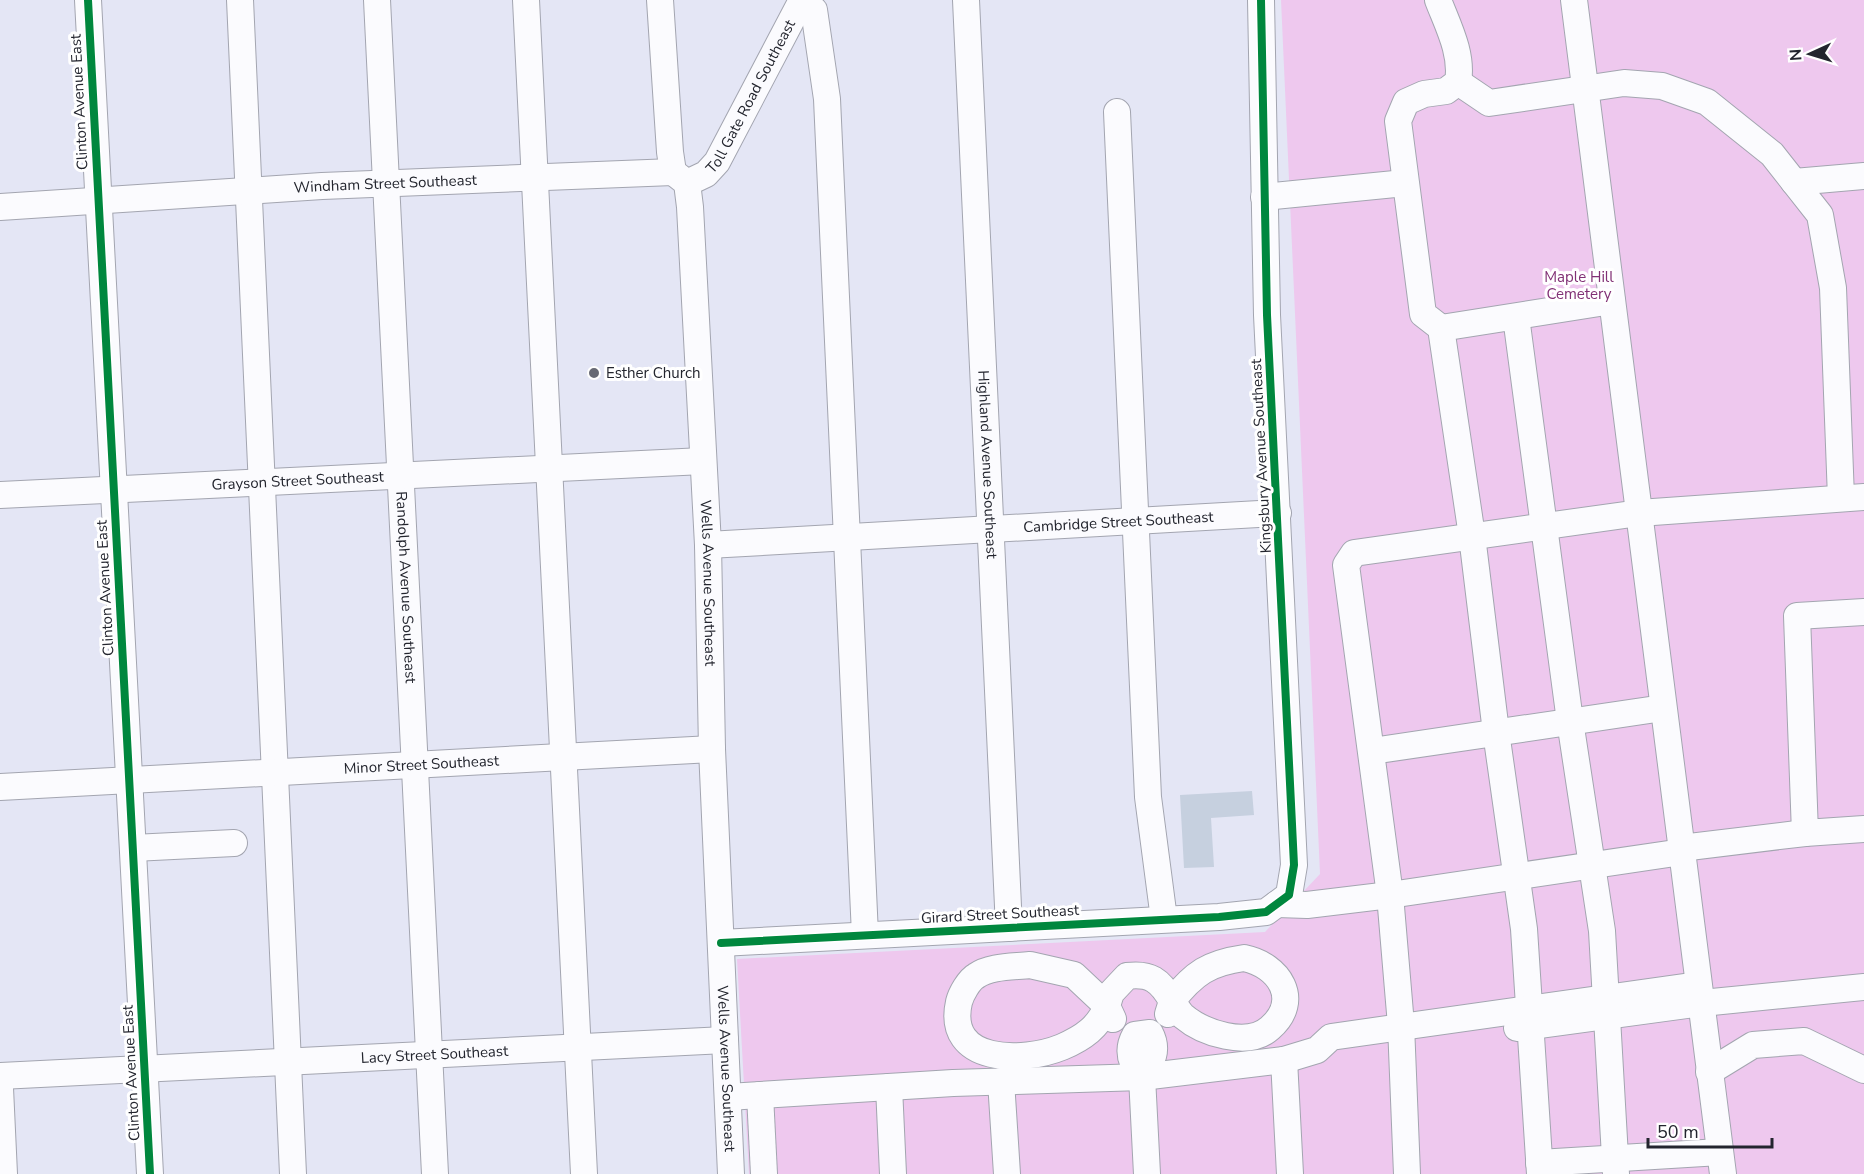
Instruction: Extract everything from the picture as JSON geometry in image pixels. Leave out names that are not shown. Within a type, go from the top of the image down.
[{"type":"street","name":"Clinton Avenue East","points":[[88,0],[150,1174]]},
{"type":"street","points":[[240,0],[293,1174]]},
{"type":"street","name":"Randolph Avenue Southeast","points":[[378,0],[435,1174]]},
{"type":"street","points":[[525,0],[584,1174]]},
{"type":"street","name":"Wells Avenue Southeast","points":[[660,0],[680,178],[703,461],[708,545],[712,749],[731,1174]]},
{"type":"street","name":"Highland Avenue Southeast","points":[[966,0],[1009,928]]},
{"type":"street","name":"Kingsbury Avenue Southeast","points":[[1261,0],[1264,197],[1294,865],[1289,895],[1277,904]]},
{"type":"street","points":[[1438,0],[1461,68],[1458,82],[1446,91],[1424,94],[1406,102],[1398,121],[1422,314],[1441,327],[1612,301]]},
{"type":"street","points":[[1441,327],[1472,536],[1496,732],[1524,929],[1540,1168],[1721,1163],[1574,0]]},
{"type":"street","points":[[802,1],[814,10],[827,99],[865,935]]},
{"type":"street","name":"Toll Gate Road Southeast","points":[[680,178],[706,174],[717,162],[802,1]]},
{"type":"street","points":[[1407,1174],[1401,1034],[1390,895],[1346,565],[1354,553],[1639,513],[1853,497],[1833,288],[1820,215],[1772,154],[1707,102],[1662,86],[1624,83],[1489,103],[1458,82]]},
{"type":"street","points":[[1117,112],[1148,797],[1164,919]]},
{"type":"street","points":[[1794,182],[1864,176]]},
{"type":"street","name":"Windham Street Southeast","points":[[0,207],[387,183],[534,177],[680,178]]},
{"type":"street","points":[[1264,197],[1405,183]]},
{"type":"street","points":[[1516,317],[1546,526],[1570,721],[1602,930],[1616,1165]]},
{"type":"street","name":"Grayson Street Southeast","points":[[0,495],[703,461]]},
{"type":"street","name":"Cambridge Street Southeast","points":[[708,545],[1278,513]]},
{"type":"street","points":[[1805,833],[1797,616],[1864,612]]},
{"type":"street","points":[[1372,751],[1663,708]]},
{"type":"street","name":"Minor Street Southeast","points":[[0,786],[712,749]]},
{"type":"street","points":[[1277,904],[1307,905],[1390,895],[1591,868],[1681,850],[1805,833],[1864,829]]},
{"type":"street","points":[[133,848],[234,843]]},
{"type":"street","name":"Girard Street Southeast","points":[[721,943],[1266,912],[1277,904]]},
{"type":"street","points":[[1143,1034],[1114,1020],[1107,1006],[1074,975],[1030,965],[1000,968],[975,976],[961,995],[956,1015],[961,1034],[977,1049],[993,1056],[1020,1058],[1042,1054],[1080,1038],[1101,1021],[1107,1006],[1112,993],[1127,976],[1140,974],[1151,976],[1165,988],[1172,1000],[1163,1025],[1130,1043],[1130,1054],[1134,1067],[1142,1077],[1148,1174]]},
{"type":"street","points":[[728,1097],[1001,1081],[1142,1077],[1284,1060],[1317,1050],[1331,1037],[1401,1034],[1700,994],[1864,987]]},
{"type":"street","name":"Lacy Street Southeast","points":[[0,1076],[725,1040]]},
{"type":"street","points":[[1710,1072],[1753,1046],[1804,1041],[1864,1070]]},
{"type":"street","points":[[1284,1060],[1290,1174]]},
{"type":"street","points":[[1001,1081],[1006,1174]]},
{"type":"street","points":[[889,1087],[892,1174]]},
{"type":"street","points":[[0,1088],[4,1174]]},
{"type":"street","points":[[760,1095],[764,1174]]},
{"type":"green space","name":"Maple Hill Cemetery","points":[[1281,0],[1864,0],[1864,1174],[749,1174],[737,959],[1265,932],[1320,874]]},
{"type":"building","points":[[1252,791],[1254,815],[1211,818],[1214,867],[1184,868],[1180,795]]},
{"type":"cycle path","points":[[88,0],[150,1174]]},
{"type":"cycle path","points":[[721,943],[1219,917],[1266,912],[1289,895],[1294,865],[1267,315],[1261,0]]},
{"type":"place","name":"Esther Church","points":[[594,373]]}]
